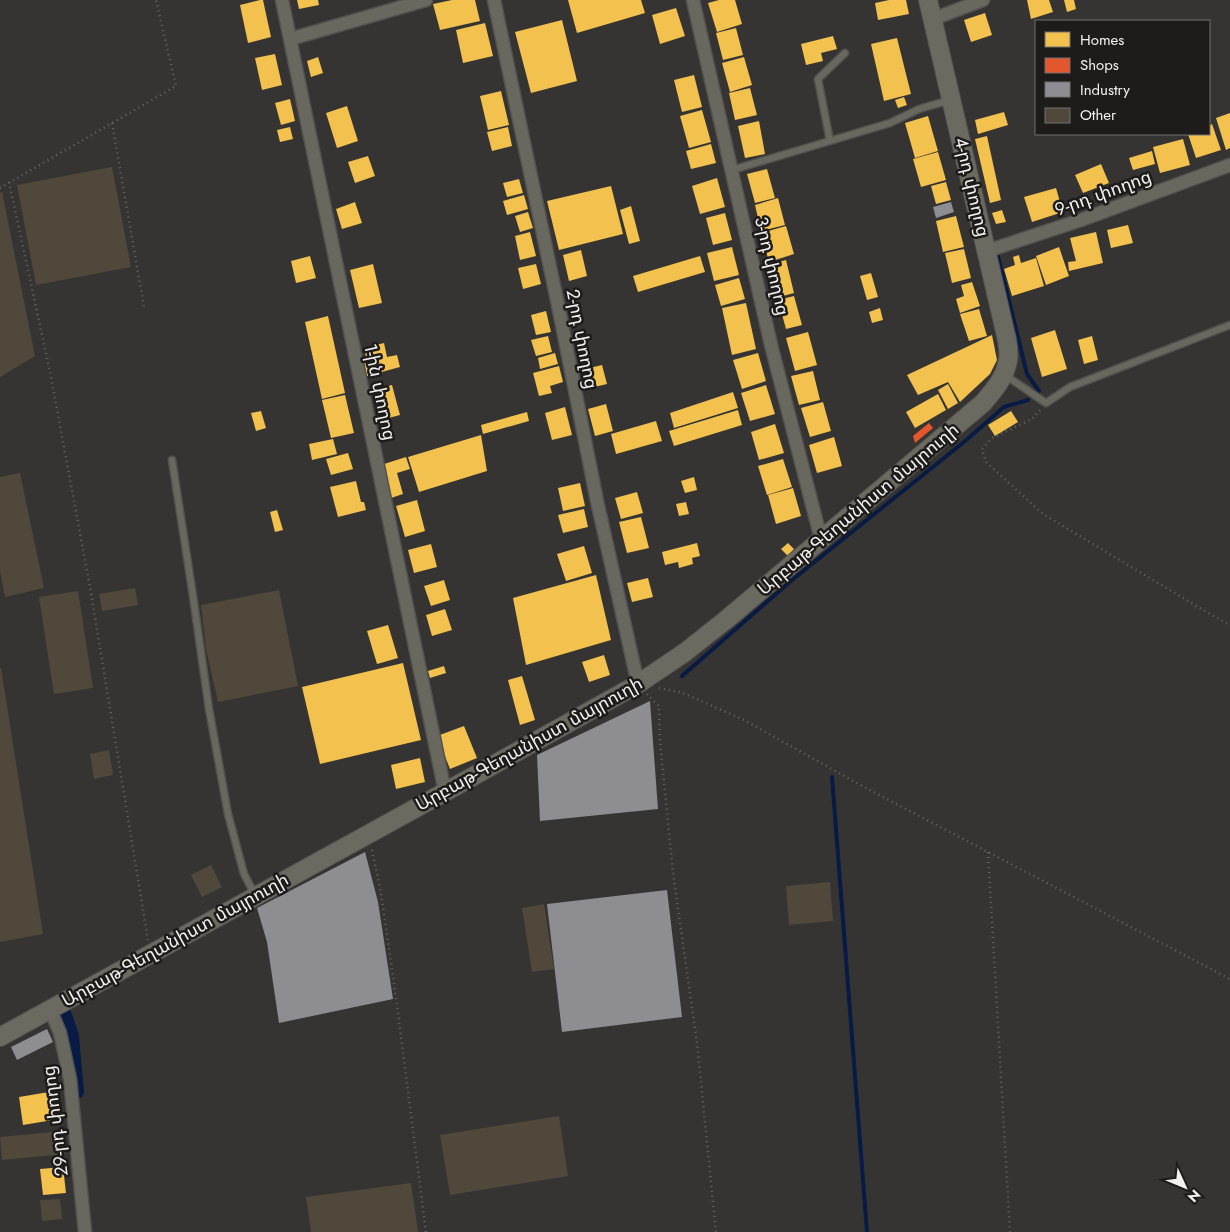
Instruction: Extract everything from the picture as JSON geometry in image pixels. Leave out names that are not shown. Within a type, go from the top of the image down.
[{"type":"main road","name":"4-րդ փողոց","points":[[928,0],[1007,340],[1008,359],[1004,374]]},
{"type":"main road","name":"Արբաթ-Գեղանիստ մայրուղի","points":[[0,1037],[638,684],[684,653],[727,619],[983,402],[995,389],[1004,374]]},
{"type":"street","name":"1-ին փողոց","points":[[282,0],[445,792]]},
{"type":"street","points":[[290,39],[426,0]]},
{"type":"street","name":"2-րդ փողոց","points":[[494,0],[597,501],[638,684]]},
{"type":"street","name":"3-րդ փողոց","points":[[693,0],[771,345],[821,539]]},
{"type":"street","points":[[933,19],[983,0]]},
{"type":"street","name":"9-րդ փողոց","points":[[987,251],[1081,220],[1230,165]]},
{"type":"street","name":"29-րդ փողոց","points":[[50,1009],[60,1033],[70,1079],[85,1232]]},
{"type":"lane","points":[[830,141],[818,79],[845,53]]},
{"type":"lane","points":[[732,170],[890,123],[919,109],[952,100]]},
{"type":"lane","points":[[1004,374],[1046,403],[1070,387],[1230,325]]},
{"type":"lane","points":[[172,460],[194,596],[208,709],[226,805],[244,874],[256,896]]},
{"type":"path","points":[[0,188],[176,86],[156,0]]},
{"type":"path","points":[[112,123],[144,307]]},
{"type":"path","points":[[9,182],[50,372],[88,577],[151,954]]},
{"type":"path","points":[[1046,403],[1032,419],[992,438],[982,449],[986,462],[1043,514],[1230,625]]},
{"type":"path","points":[[638,684],[683,693],[744,720],[864,787],[1230,978]]},
{"type":"path","points":[[638,684],[659,706],[660,742],[673,873],[697,1042],[716,1232]]},
{"type":"path","points":[[369,834],[381,893],[426,1232]]},
{"type":"path","points":[[988,852],[1010,1232]]},
{"type":"building: Homes","points":[[263,0],[271,37],[248,43],[240,5]]},
{"type":"building: Homes","points":[[297,0],[318,0],[319,5],[299,9]]},
{"type":"building: Homes","points":[[452,0],[475,0],[480,21],[440,30],[433,4]]},
{"type":"building: Homes","points":[[568,0],[641,0],[645,13],[577,33]]},
{"type":"building: Homes","points":[[719,0],[735,0],[742,24],[717,32],[708,3]]},
{"type":"building: Homes","points":[[889,0],[906,0],[909,14],[878,20],[875,3]]},
{"type":"building: Homes","points":[[1027,0],[1049,0],[1053,12],[1031,19]]},
{"type":"building: Homes","points":[[1064,0],[1074,0],[1076,9],[1067,12]]},
{"type":"building: Homes","points":[[676,8],[685,36],[660,44],[652,15]]},
{"type":"building: Homes","points":[[985,13],[992,35],[971,42],[964,20]]},
{"type":"building: Homes","points":[[562,20],[577,81],[531,93],[515,32]]},
{"type":"building: Homes","points":[[485,23],[493,56],[463,63],[456,30]]},
{"type":"building: Homes","points":[[736,28],[743,55],[723,60],[716,33]]},
{"type":"building: Homes","points":[[833,36],[837,49],[821,53],[823,61],[806,65],[801,44]]},
{"type":"building: Homes","points":[[897,38],[911,94],[884,101],[871,44]]},
{"type":"building: Homes","points":[[275,54],[282,85],[262,90],[255,58]]},
{"type":"building: Homes","points":[[318,57],[323,73],[311,77],[307,61]]},
{"type":"building: Homes","points":[[744,57],[752,85],[730,92],[722,63]]},
{"type":"building: Homes","points":[[694,75],[702,107],[682,112],[674,80]]},
{"type":"building: Homes","points":[[750,88],[757,115],[735,120],[729,93]]},
{"type":"building: Homes","points":[[501,91],[509,125],[488,130],[480,96]]},
{"type":"building: Homes","points":[[904,97],[907,105],[898,108],[895,100]]},
{"type":"building: Homes","points":[[290,99],[295,121],[281,125],[275,103]]},
{"type":"building: Homes","points":[[347,106],[358,141],[337,148],[326,113]]},
{"type":"building: Homes","points":[[702,110],[711,142],[689,148],[680,116]]},
{"type":"building: Homes","points":[[1004,112],[1008,125],[978,134],[975,120]]},
{"type":"building: Homes","points":[[1230,113],[1230,148],[1226,150],[1216,118]]},
{"type":"building: Homes","points":[[928,116],[938,151],[915,158],[905,123]]},
{"type":"building: Homes","points":[[759,121],[765,154],[745,158],[738,126]]},
{"type":"building: Homes","points":[[1212,124],[1221,150],[1196,158],[1188,135],[1210,135],[1210,125]]},
{"type":"building: Homes","points":[[290,127],[293,139],[280,142],[277,130]]},
{"type":"building: Homes","points":[[508,127],[512,146],[492,151],[487,132]]},
{"type":"building: Homes","points":[[987,136],[1001,200],[990,203],[975,139]]},
{"type":"building: Homes","points":[[1183,139],[1190,165],[1160,173],[1153,147]]},
{"type":"building: Homes","points":[[711,144],[716,163],[691,169],[686,151]]},
{"type":"building: Homes","points":[[1152,151],[1155,164],[1133,170],[1129,158]]},
{"type":"building: Homes","points":[[938,152],[946,180],[921,187],[913,159]]},
{"type":"building: Homes","points":[[368,156],[375,176],[355,183],[348,162]]},
{"type":"building: Homes","points":[[1101,164],[1109,183],[1083,193],[1075,175]]},
{"type":"building: Homes","points":[[767,169],[775,198],[755,203],[747,174]]},
{"type":"building: Homes","points":[[717,178],[725,207],[700,214],[692,186]]},
{"type":"building: Homes","points":[[519,179],[523,193],[507,197],[503,183]]},
{"type":"building: Homes","points":[[946,182],[951,200],[936,204],[931,186]]},
{"type":"building: Homes","points":[[611,186],[623,234],[559,250],[547,201]]},
{"type":"building: Homes","points":[[1056,188],[1063,212],[1032,222],[1024,197]]},
{"type":"building: Homes","points":[[524,195],[528,209],[507,215],[503,201]]},
{"type":"building: Homes","points":[[778,198],[785,225],[761,231],[755,205]]},
{"type":"building: Homes","points":[[355,202],[362,223],[342,229],[336,209]]},
{"type":"building: Homes","points":[[631,206],[640,241],[629,244],[620,210]]},
{"type":"building: Homes","points":[[1002,210],[1006,222],[996,224],[992,213]]},
{"type":"building: Homes","points":[[528,212],[533,228],[520,232],[515,216]]},
{"type":"building: Homes","points":[[725,213],[732,240],[713,245],[706,218]]},
{"type":"building: Homes","points":[[956,216],[964,247],[943,252],[936,221]]},
{"type":"building: Homes","points":[[1128,225],[1133,243],[1111,248],[1107,230]]},
{"type":"building: Homes","points":[[786,226],[794,254],[769,262],[761,233]]},
{"type":"building: Homes","points":[[530,232],[536,256],[520,260],[515,236]]},
{"type":"building: Homes","points":[[1096,232],[1103,263],[1069,271],[1068,262],[1076,261],[1070,238]]},
{"type":"building: Homes","points":[[732,247],[739,275],[714,281],[707,253]]},
{"type":"building: Homes","points":[[1059,247],[1069,276],[1046,285],[1036,256]]},
{"type":"building: Homes","points":[[964,249],[971,278],[952,283],[945,253]]},
{"type":"building: Homes","points":[[581,250],[587,276],[569,281],[563,255]]},
{"type":"building: Homes","points":[[1019,255],[1021,263],[1036,258],[1044,286],[1012,296],[1004,269],[1015,265],[1013,257]]},
{"type":"building: Homes","points":[[310,256],[316,278],[296,283],[291,261]]},
{"type":"building: Homes","points":[[700,256],[705,272],[638,292],[633,276]]},
{"type":"building: Homes","points":[[786,260],[794,293],[776,298],[768,265]]},
{"type":"building: Homes","points":[[373,264],[382,303],[359,308],[350,270]]},
{"type":"building: Homes","points":[[536,264],[541,284],[523,289],[518,268]]},
{"type":"building: Homes","points":[[871,273],[878,297],[867,300],[860,276]]},
{"type":"building: Homes","points":[[739,278],[745,299],[721,306],[715,285]]},
{"type":"building: Homes","points":[[972,282],[980,306],[960,313],[956,299],[964,296],[961,285]]},
{"type":"building: Homes","points":[[794,296],[802,325],[786,329],[778,300]]},
{"type":"building: Homes","points":[[746,303],[756,349],[732,355],[722,308]]},
{"type":"building: Homes","points":[[880,308],[883,320],[872,323],[869,312]]},
{"type":"building: Homes","points":[[979,309],[987,336],[969,341],[960,314]]},
{"type":"building: Homes","points":[[546,311],[551,332],[536,335],[531,315]]},
{"type":"building: Homes","points":[[328,316],[345,393],[322,399],[305,322]]},
{"type":"building: Homes","points":[[1055,330],[1067,369],[1042,377],[1031,338]]},
{"type":"building: Homes","points":[[808,332],[817,365],[795,371],[786,338]]},
{"type":"building: Homes","points":[[992,335],[997,360],[990,374],[960,402],[948,382],[918,395],[907,375]]},
{"type":"building: Homes","points":[[548,336],[552,352],[536,356],[531,340]]},
{"type":"building: Homes","points":[[1092,336],[1098,360],[1084,364],[1078,340]]},
{"type":"building: Homes","points":[[384,343],[387,357],[397,355],[400,367],[367,376],[364,362],[367,361],[364,348]]},
{"type":"building: Homes","points":[[555,353],[558,364],[540,369],[538,358]]},
{"type":"building: Homes","points":[[758,353],[766,381],[742,389],[733,360]]},
{"type":"building: Homes","points":[[602,365],[607,384],[586,389],[581,370]]},
{"type":"building: Homes","points":[[559,366],[563,382],[550,386],[552,393],[539,396],[533,373]]},
{"type":"building: Homes","points":[[813,371],[820,400],[799,405],[791,376]]},
{"type":"building: Homes","points":[[948,384],[958,403],[948,409],[938,390]]},
{"type":"building: Homes","points":[[392,385],[400,415],[381,420],[374,390]]},
{"type":"building: Homes","points":[[766,385],[775,414],[750,421],[741,393]]},
{"type":"building: Homes","points":[[733,392],[738,408],[674,428],[670,413]]},
{"type":"building: Homes","points":[[938,394],[946,410],[915,428],[906,412]]},
{"type":"building: Homes","points":[[345,395],[354,433],[331,438],[322,400]]},
{"type":"building: Homes","points":[[823,402],[831,431],[810,437],[801,408]]},
{"type":"building: Homes","points":[[606,404],[613,431],[595,436],[588,409]]},
{"type":"building: Homes","points":[[565,407],[572,435],[552,440],[545,413]]},
{"type":"building: Homes","points":[[738,410],[742,425],[674,446],[669,431]]},
{"type":"building: Homes","points":[[261,411],[266,428],[256,431],[251,413]]},
{"type":"building: Homes","points":[[1011,411],[1018,422],[995,436],[988,425]]},
{"type":"building: Homes","points":[[527,412],[529,421],[483,434],[481,425]]},
{"type":"building: Homes","points":[[656,421],[662,441],[616,454],[611,434]]},
{"type":"building: Homes","points":[[775,424],[784,453],[759,460],[751,432]]},
{"type":"building: Homes","points":[[481,435],[487,471],[419,492],[408,457]]},
{"type":"building: Homes","points":[[834,437],[842,466],[817,473],[809,445]]},
{"type":"building: Homes","points":[[333,439],[337,454],[312,460],[309,444]]},
{"type":"building: Homes","points":[[348,453],[353,469],[331,475],[326,459]]},
{"type":"building: Homes","points":[[406,457],[410,469],[397,473],[403,494],[391,498],[381,465]]},
{"type":"building: Homes","points":[[783,459],[792,487],[767,495],[758,466]]},
{"type":"building: Homes","points":[[694,477],[697,490],[685,493],[681,481]]},
{"type":"building: Homes","points":[[356,481],[361,502],[364,502],[366,510],[338,517],[330,487]]},
{"type":"building: Homes","points":[[580,483],[585,506],[563,511],[558,488]]},
{"type":"building: Homes","points":[[793,488],[801,516],[776,524],[768,495]]},
{"type":"building: Homes","points":[[637,492],[643,513],[621,519],[615,498]]},
{"type":"building: Homes","points":[[417,500],[425,531],[405,537],[396,506]]},
{"type":"building: Homes","points":[[686,502],[689,514],[679,516],[676,504]]},
{"type":"building: Homes","points":[[584,509],[588,527],[563,533],[558,515]]},
{"type":"building: Homes","points":[[277,510],[283,530],[275,532],[270,512]]},
{"type":"building: Homes","points":[[641,517],[649,548],[627,553],[619,522]]},
{"type":"building: Homes","points":[[697,543],[700,556],[692,558],[693,564],[679,568],[678,562],[665,565],[662,552]]},
{"type":"building: Homes","points":[[788,543],[794,549],[788,556],[781,549]]},
{"type":"building: Homes","points":[[431,544],[437,567],[414,573],[408,550]]},
{"type":"building: Homes","points":[[584,546],[592,573],[566,581],[557,554]]},
{"type":"building: Homes","points":[[596,575],[611,640],[526,665],[513,598]]},
{"type":"building: Homes","points":[[648,578],[653,597],[632,602],[627,583]]},
{"type":"building: Homes","points":[[444,580],[450,600],[431,606],[424,586]]},
{"type":"building: Homes","points":[[445,609],[452,630],[432,636],[426,615]]},
{"type":"building: Homes","points":[[388,625],[398,658],[377,664],[367,631]]},
{"type":"building: Homes","points":[[604,655],[610,675],[589,682],[582,662]]},
{"type":"building: Homes","points":[[403,663],[421,740],[320,764],[302,687]]},
{"type":"building: Homes","points":[[444,666],[446,673],[430,678],[428,671]]},
{"type":"building: Homes","points":[[522,676],[535,720],[520,725],[508,680]]},
{"type":"building: Homes","points":[[464,726],[477,758],[450,769],[437,736]]},
{"type":"building: Homes","points":[[420,758],[425,782],[396,789],[391,765]]},
{"type":"building: Homes","points":[[49,1092],[53,1120],[23,1125],[19,1097]]},
{"type":"building: Homes","points":[[63,1167],[66,1193],[43,1195],[40,1169]]},
{"type":"building: Shops","points":[[929,423],[933,428],[915,443],[913,436]]},
{"type":"building: Industry","points":[[951,202],[954,212],[936,218],[933,207]]},
{"type":"building: Industry","points":[[650,701],[658,809],[540,821],[537,755]]},
{"type":"building: Industry","points":[[365,852],[378,902],[393,999],[279,1023],[267,942],[257,908]]},
{"type":"building: Industry","points":[[667,890],[682,1017],[562,1032],[547,904]]},
{"type":"building: Industry","points":[[47,1029],[53,1042],[17,1060],[11,1047]]},
{"type":"building: Other","points":[[112,167],[131,267],[36,285],[17,185]]},
{"type":"building: Other","points":[[2,192],[35,356],[0,377],[0,193]]},
{"type":"building: Other","points":[[20,473],[44,588],[5,597],[0,571],[0,477]]},
{"type":"building: Other","points":[[135,588],[138,605],[102,611],[99,594]]},
{"type":"building: Other","points":[[279,590],[298,686],[218,702],[206,649],[201,605]]},
{"type":"building: Other","points":[[78,591],[93,688],[54,694],[39,597]]},
{"type":"building: Other","points":[[0,668],[43,934],[0,942]]},
{"type":"building: Other","points":[[109,750],[113,775],[94,779],[90,754]]},
{"type":"building: Other","points":[[211,865],[222,887],[202,897],[191,875]]},
{"type":"building: Other","points":[[830,882],[833,921],[789,925],[786,886]]},
{"type":"building: Other","points":[[544,904],[554,969],[532,972],[522,908]]},
{"type":"building: Other","points":[[559,1116],[568,1176],[450,1195],[440,1135]]},
{"type":"building: Other","points":[[63,1131],[65,1154],[2,1160],[0,1137]]},
{"type":"building: Other","points":[[411,1183],[418,1232],[311,1232],[306,1197]]},
{"type":"building: Other","points":[[60,1199],[62,1219],[42,1221],[40,1200]]},
{"type":"waterway","points":[[998,256],[1027,374],[1039,391]]},
{"type":"waterway","points":[[682,676],[792,580],[964,442],[1004,407],[1028,400]]},
{"type":"waterway","points":[[832,777],[867,1232]]},
{"type":"waterway","points":[[65,1015],[72,1036],[77,1092]]}]
